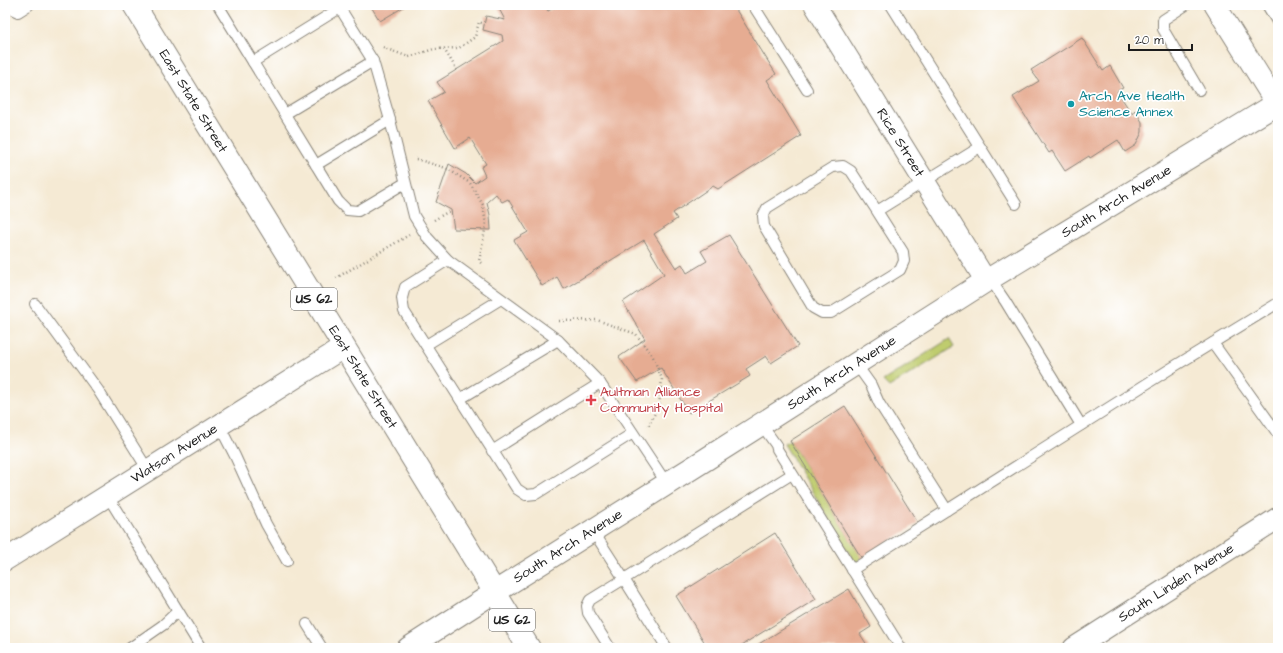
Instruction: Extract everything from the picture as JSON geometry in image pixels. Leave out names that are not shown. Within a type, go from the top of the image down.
[{"type":"main road","name":"East State Street","points":[[134,5],[529,648]]},
{"type":"main road","name":"South Arch Avenue","points":[[495,592],[988,280],[1278,104]]},
{"type":"street","name":"Rice Street","points":[[814,5],[924,182],[988,280]]},
{"type":"street","points":[[1219,7],[1278,104]]},
{"type":"street","name":"Watson Avenue","points":[[5,560],[344,347]]},
{"type":"street","name":"South Linden Avenue","points":[[1074,648],[1278,518]]},
{"type":"street","name":"South Arch Avenue","points":[[408,648],[495,592]]},
{"type":"lane","points":[[5,6],[18,12],[29,5]]},
{"type":"lane","points":[[753,5],[807,90]]},
{"type":"lane","points":[[891,5],[1016,204]]},
{"type":"lane","points":[[1186,5],[1163,20],[1163,30],[1199,90]]},
{"type":"lane","points":[[1267,5],[1278,23]]},
{"type":"lane","points":[[222,6],[253,62],[338,201],[347,210],[358,211],[405,183]]},
{"type":"lane","points":[[253,62],[339,6],[372,61],[390,120],[414,216],[427,237],[448,260],[558,340],[600,384],[667,484]]},
{"type":"lane","points":[[285,114],[372,61]]},
{"type":"lane","points":[[316,165],[390,120]]},
{"type":"lane","points":[[877,211],[980,147]]},
{"type":"lane","points":[[833,166],[843,166],[851,171],[877,211],[903,252],[904,261],[900,270],[831,313],[822,313],[813,308],[764,226],[763,216],[767,208],[833,166]]},
{"type":"lane","points":[[448,260],[405,287],[402,298],[404,311],[517,489],[526,495],[536,494],[633,433]]},
{"type":"lane","points":[[988,280],[1005,301],[1081,425]]},
{"type":"lane","points":[[426,345],[501,298]]},
{"type":"lane","points":[[852,570],[1081,425],[1278,303]]},
{"type":"lane","points":[[35,304],[98,390],[148,470]]},
{"type":"lane","points":[[460,399],[558,340]]},
{"type":"lane","points":[[1213,343],[1278,434]]},
{"type":"lane","points":[[856,364],[947,510]]},
{"type":"lane","points":[[492,451],[600,384]]},
{"type":"lane","points":[[761,424],[776,445],[792,474],[901,648]]},
{"type":"lane","points":[[219,426],[235,456],[266,524],[287,561]]},
{"type":"lane","points":[[610,648],[588,613],[587,606],[590,600],[792,474]]},
{"type":"lane","points":[[107,495],[201,648]]},
{"type":"lane","points":[[593,531],[667,648]]},
{"type":"lane","points":[[130,648],[162,625],[178,611]]},
{"type":"lane","points":[[307,624],[322,648]]},
{"type":"path","points":[[382,46],[409,57],[434,49],[459,48],[475,36],[479,22],[484,24]]},
{"type":"path","points":[[444,49],[457,70]]},
{"type":"path","points":[[446,168],[470,183],[483,205],[486,225],[479,261],[483,266]]},
{"type":"path","points":[[336,278],[451,210]]},
{"type":"path","points":[[556,322],[597,320],[636,334],[653,357],[662,379],[659,405],[647,429]]},
{"type":"green space","points":[[949,339],[954,347],[889,387],[883,381]]},
{"type":"green space","points":[[790,441],[862,558],[856,565],[784,444]]},
{"type":"building","points":[[370,5],[407,5],[380,21]]},
{"type":"building","points":[[497,5],[544,5],[548,11],[559,5],[733,5],[776,74],[767,80],[801,136],[718,189],[713,186],[673,213],[677,219],[654,234],[676,268],[682,264],[687,273],[707,261],[701,251],[729,235],[798,346],[771,363],[766,356],[746,369],[750,376],[689,413],[661,368],[637,382],[619,357],[645,339],[623,302],[664,274],[644,240],[564,289],[557,277],[542,286],[514,240],[528,232],[508,199],[502,202],[496,194],[487,202],[491,230],[454,229],[451,210],[436,202],[449,164],[466,174],[475,183],[485,176],[481,167],[486,164],[470,138],[455,148],[428,101],[444,92],[437,82],[503,41],[502,35],[483,30],[486,16],[505,20]]},
{"type":"building","name":"Arch Ave Health Science Annex","points":[[1082,38],[1103,71],[1110,66],[1123,88],[1117,91],[1132,114],[1135,110],[1142,122],[1142,132],[1136,145],[1125,152],[1118,140],[1090,158],[1089,156],[1065,171],[1052,151],[1049,153],[1013,97],[1039,81],[1031,70]]},
{"type":"building","points":[[845,406],[918,523],[862,559],[790,441]]},
{"type":"building","points":[[775,533],[816,599],[737,648],[708,648],[676,596]]},
{"type":"building","points":[[849,589],[871,627],[860,634],[869,648],[759,648],[757,645]]},
{"type":"place","name":"Arch Ave Health Science Annex","points":[[1071,104]]},
{"type":"place","name":"Aultman Alliance Community Hospital","points":[[591,400]]}]
